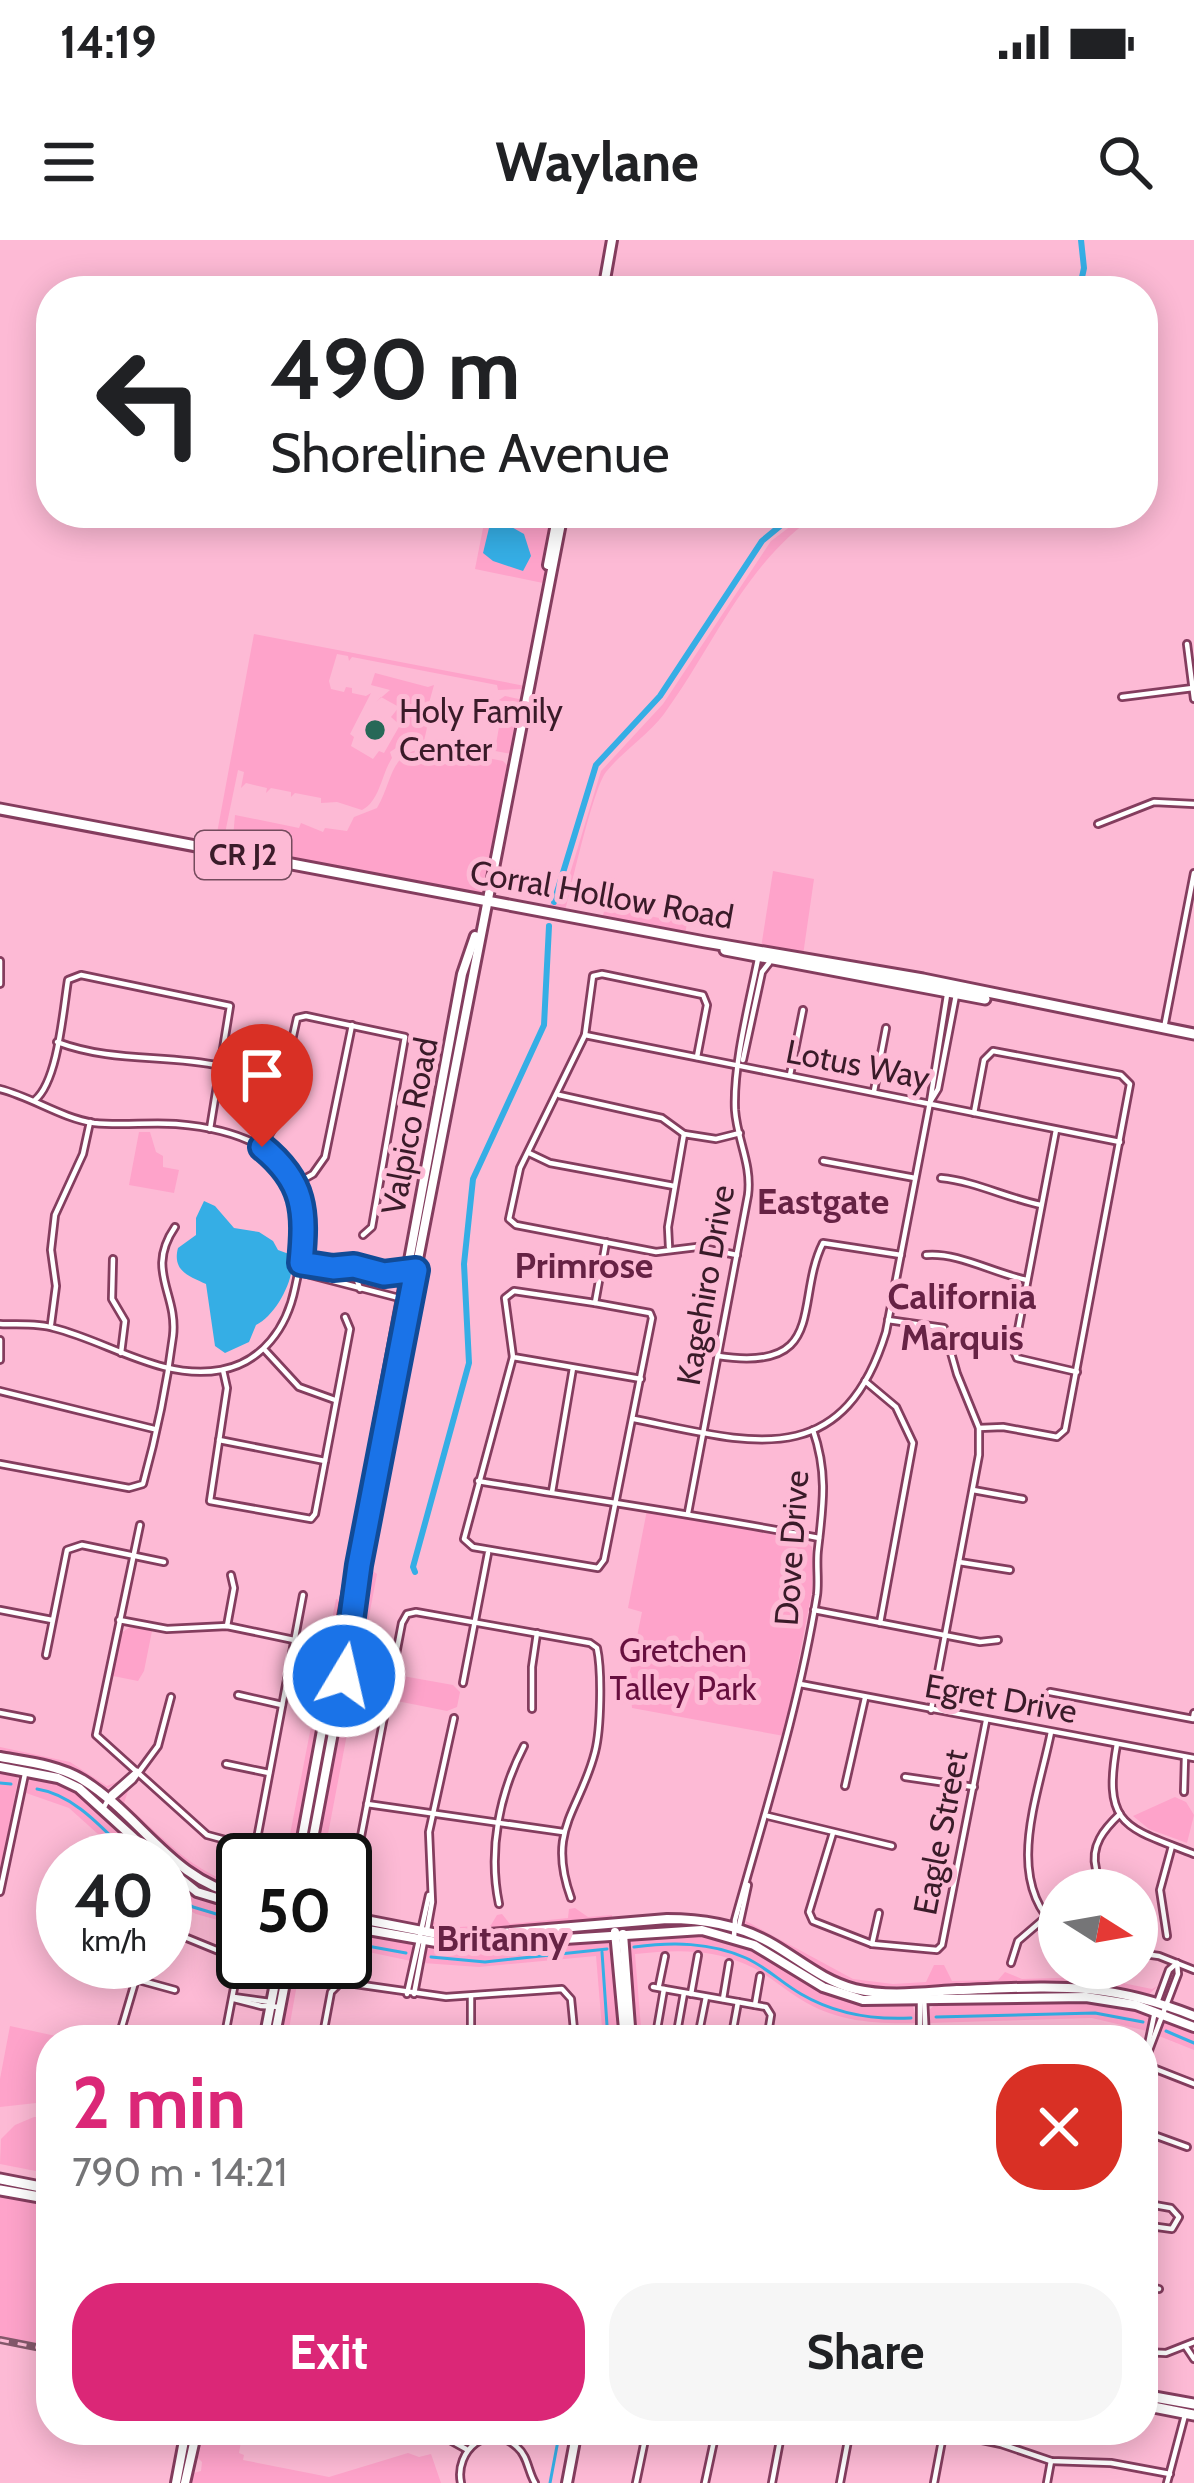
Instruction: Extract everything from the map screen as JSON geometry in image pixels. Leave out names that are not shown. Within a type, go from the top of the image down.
[{"type":"main road","points":[[606,276],[613,240]]},
{"type":"main road","name":"Valpico Road","points":[[312,1833],[462,974],[487,901],[557,528]]},
{"type":"main road","name":"Corral Hollow Road","points":[[0,808],[838,964],[952,992]]},
{"type":"main road","points":[[705,942],[777,961],[1194,1034]]},
{"type":"main road","name":"Valpico Road","points":[[304,1833],[339,1672]]},
{"type":"main road","points":[[0,1756],[70,1783],[106,1805],[188,1875],[216,1890]]},
{"type":"main road","points":[[0,1767],[26,1767]]},
{"type":"main road","points":[[106,1805],[132,1833]]},
{"type":"main road","points":[[372,1923],[422,1936]]},
{"type":"main road","points":[[619,1929],[627,2025]]},
{"type":"main road","points":[[372,1930],[474,1946],[619,1929],[735,1931],[843,1995],[873,2002],[1074,1996],[1194,2016]]},
{"type":"main road","points":[[274,2025],[276,1989]]},
{"type":"main road","points":[[268,2025],[280,1989]]},
{"type":"main road","points":[[1160,2008],[1194,2027]]},
{"type":"main road","points":[[0,2179],[36,2186]]},
{"type":"main road","points":[[0,2190],[36,2197]]},
{"type":"main road","points":[[1158,2399],[1190,2409]]},
{"type":"main road","points":[[1158,2406],[1190,2409]]},
{"type":"main road","points":[[176,2483],[183,2445]]},
{"type":"main road","points":[[185,2483],[194,2445]]},
{"type":"main road","points":[[568,2483],[575,2445]]},
{"type":"street","points":[[1187,644],[1194,700]]},
{"type":"street","points":[[1122,697],[1192,688]]},
{"type":"street","points":[[1098,824],[1154,802],[1194,804]]},
{"type":"street","points":[[1164,1028],[1194,873]]},
{"type":"street","points":[[741,1065],[758,957],[767,954],[838,964]]},
{"type":"street","points":[[741,1065],[762,972],[777,961]]},
{"type":"street","points":[[0,962],[0,984]]},
{"type":"street","points":[[697,1057],[707,1005],[703,995],[596,974],[589,984],[585,1035],[520,1168],[509,1219],[516,1226],[656,1252],[697,1247],[737,1255]]},
{"type":"street","points":[[35,1100],[47,1086],[68,980],[73,976],[230,1006],[210,1129]]},
{"type":"street","points":[[634,1419],[766,1442],[792,1438],[830,1420],[865,1382],[888,1320],[952,992]]},
{"type":"street","points":[[790,1075],[803,1010]]},
{"type":"street","points":[[262,1147],[272,1130],[297,1018],[406,1037],[372,1228],[363,1235]]},
{"type":"street","points":[[296,1184],[313,1174],[325,1157],[352,1025]]},
{"type":"street","points":[[874,1091],[886,1028]]},
{"type":"street","name":"Lotus Way","points":[[585,1035],[1120,1142]]},
{"type":"street","points":[[57,1042],[106,1057],[174,1058],[221,1066]]},
{"type":"street","points":[[974,1113],[984,1060],[990,1052],[1121,1075],[1129,1082],[1062,1434],[979,1428]]},
{"type":"street","name":"Kagehiro Drive","points":[[688,1513],[749,1183],[735,1108],[741,1065]]},
{"type":"street","points":[[0,1089],[90,1122],[170,1124],[246,1138],[262,1147],[296,1184],[304,1220],[289,1313],[264,1349],[223,1370],[167,1366],[51,1327],[0,1324]]},
{"type":"street","points":[[558,1094],[662,1118],[684,1134],[716,1138],[740,1133]]},
{"type":"street","points":[[51,1327],[55,1215],[83,1154],[90,1122]]},
{"type":"street","points":[[1056,1130],[1015,1355],[1077,1372]]},
{"type":"street","points":[[669,1247],[684,1134]]},
{"type":"street","points":[[529,1154],[550,1163],[674,1186]]},
{"type":"street","points":[[823,1161],[915,1178]]},
{"type":"street","points":[[941,1178],[1041,1205]]},
{"type":"street","points":[[0,1464],[141,1488],[173,1330],[161,1257],[164,1242],[175,1227]]},
{"type":"street","points":[[595,1303],[606,1242]]},
{"type":"street","points":[[718,1357],[764,1357],[777,1353],[796,1336],[808,1312],[824,1243],[901,1255]]},
{"type":"street","points":[[926,1255],[953,1256],[990,1272],[1027,1280]]},
{"type":"street","points":[[113,1259],[112,1299],[125,1321],[121,1353]]},
{"type":"street","points":[[300,1267],[369,1265],[388,1272],[411,1271]]},
{"type":"street","points":[[300,1267],[362,1291],[405,1300]]},
{"type":"street","points":[[360,1267],[356,1282],[362,1291]]},
{"type":"street","points":[[514,1291],[595,1303],[650,1313],[634,1419],[604,1560],[598,1568],[472,1547],[464,1539],[513,1357],[505,1298],[514,1291]]},
{"type":"street","points":[[223,1370],[227,1388],[210,1501],[311,1519],[350,1329],[345,1317]]},
{"type":"street","points":[[888,1320],[944,1328],[979,1428],[973,1490],[931,1710]]},
{"type":"street","points":[[0,1340],[0,1360]]},
{"type":"street","points":[[264,1349],[298,1387],[336,1400]]},
{"type":"street","points":[[513,1357],[641,1379]]},
{"type":"street","points":[[552,1493],[573,1367]]},
{"type":"street","points":[[865,1382],[896,1407],[913,1443],[880,1623]]},
{"type":"street","points":[[0,1391],[154,1429]]},
{"type":"street","name":"Dove Drive","points":[[735,1931],[768,1816],[814,1610],[825,1477],[813,1430]]},
{"type":"street","points":[[218,1440],[325,1461]]},
{"type":"street","points":[[478,1480],[647,1505],[820,1538]]},
{"type":"street","points":[[973,1490],[1023,1499]]},
{"type":"street","points":[[140,1525],[96,1736],[207,1835],[216,1837]]},
{"type":"street","points":[[46,1655],[67,1550],[82,1545],[164,1562]]},
{"type":"street","points":[[463,1682],[488,1550]]},
{"type":"street","points":[[959,1562],[1010,1570]]},
{"type":"street","points":[[226,1626],[234,1588],[231,1575]]},
{"type":"street","points":[[258,1833],[303,1595]]},
{"type":"street","points":[[0,1610],[52,1620]]},
{"type":"street","points":[[814,1610],[980,1642],[998,1640]]},
{"type":"street","points":[[362,1833],[407,1614],[590,1643],[597,1648],[598,1733],[590,1768],[564,1832],[563,1860],[571,1898]]},
{"type":"street","points":[[119,1620],[167,1628],[226,1626],[294,1640]]},
{"type":"street","points":[[532,1709],[537,1633]]},
{"type":"street","points":[[339,1672],[391,1682]]},
{"type":"street","name":"Egret Drive","points":[[800,1684],[1194,1758]]},
{"type":"street","points":[[1050,1692],[1193,1719],[1194,1713]]},
{"type":"street","points":[[238,1695],[282,1705]]},
{"type":"street","points":[[106,1805],[161,1738],[170,1696]]},
{"type":"street","points":[[845,1786],[865,1698]]},
{"type":"street","points":[[0,1713],[31,1719]]},
{"type":"street","points":[[410,1994],[432,1902],[428,1840],[454,1718]]},
{"type":"street","name":"Eagle Street","points":[[872,1944],[937,1950],[942,1945],[986,1721]]},
{"type":"street","points":[[1038,1902],[1027,1864],[1052,1730]]},
{"type":"street","points":[[1117,1744],[1111,1780],[1120,1814],[1137,1833],[1194,1854]]},
{"type":"street","points":[[499,1904],[498,1821],[524,1746]]},
{"type":"street","points":[[1184,1792],[1185,1756]]},
{"type":"street","points":[[226,1764],[269,1773]]},
{"type":"street","points":[[0,1892],[26,1767]]},
{"type":"street","points":[[905,1777],[974,1787]]},
{"type":"street","points":[[367,1804],[564,1832]]},
{"type":"street","points":[[1096,1869],[1101,1835],[1120,1814]]},
{"type":"street","points":[[768,1816],[892,1846]]},
{"type":"street","points":[[833,1833],[809,1912],[813,1921],[872,1944],[879,1913]]},
{"type":"street","points":[[1167,1936],[1160,1890],[1172,1846]]},
{"type":"street","points":[[1012,1963],[1018,1941],[1038,1924]]},
{"type":"street","points":[[192,1940],[236,1958],[227,2025]]},
{"type":"street","points":[[653,2025],[664,1955]]},
{"type":"street","points":[[680,2025],[698,1955]]},
{"type":"street","points":[[1158,1959],[1194,1970]]},
{"type":"street","points":[[722,1999],[729,1963]]},
{"type":"street","points":[[1155,2025],[1178,1974],[1177,1964]]},
{"type":"street","points":[[755,2006],[760,1976]]},
{"type":"street","points":[[326,2025],[336,1983],[410,1994],[567,1991],[573,2025]]},
{"type":"street","points":[[658,1988],[770,2010],[768,2025]]},
{"type":"street","points":[[122,2025],[132,1989]]},
{"type":"street","points":[[471,1996],[471,2025]]},
{"type":"street","points":[[232,1997],[274,2006]]},
{"type":"street","points":[[700,2025],[706,1997]]},
{"type":"street","points":[[922,1998],[923,2025]]},
{"type":"street","points":[[734,2025],[738,2002]]},
{"type":"street","points":[[1158,2070],[1194,2084]]},
{"type":"street","points":[[1158,2135],[1187,2147]]},
{"type":"street","points":[[1158,2206],[1171,2208],[1180,2217],[1172,2229],[1158,2227]]},
{"type":"street","points":[[1158,2353],[1194,2342]]},
{"type":"street","points":[[1186,2347],[1194,2359]]},
{"type":"street","points":[[1167,2483],[1190,2409]]},
{"type":"street","points":[[459,2445],[466,2449]]},
{"type":"street","points":[[461,2483],[458,2469],[466,2449],[474,2445]]},
{"type":"street","points":[[514,2445],[522,2451],[535,2483]]},
{"type":"street","points":[[636,2483],[643,2445]]},
{"type":"street","points":[[705,2483],[713,2445]]},
{"type":"street","points":[[772,2483],[779,2445]]},
{"type":"street","points":[[840,2483],[847,2445]]},
{"type":"street","points":[[934,2483],[941,2445]]},
{"type":"street","points":[[1004,2445],[1052,2461],[1111,2463],[1170,2474]]},
{"type":"street","points":[[1047,2483],[1052,2461]]},
{"type":"green space","points":[[483,528],[551,528],[543,583],[475,569]]},
{"type":"green space","points":[[788,528],[799,528],[772,554],[733,605],[664,714],[606,772],[589,817],[565,912],[548,910],[551,902],[562,900],[601,771],[663,704],[771,541]]},
{"type":"green space","points":[[254,634],[525,686],[498,690],[497,685],[352,657],[349,661],[348,656],[337,654],[331,689],[371,693],[350,734],[354,737],[351,746],[373,759],[379,751],[384,753],[400,725],[391,717],[399,707],[382,697],[390,690],[371,685],[375,673],[434,685],[424,741],[414,743],[411,738],[390,752],[392,758],[377,794],[362,810],[295,793],[291,797],[291,792],[271,788],[266,793],[267,788],[246,783],[241,788],[244,772],[238,770],[219,847],[209,845],[217,833]]},
{"type":"green space","points":[[505,696],[521,703],[512,754],[490,750],[495,750],[499,727],[495,724],[500,723],[504,702],[499,700]]},
{"type":"green space","points":[[420,749],[503,761],[509,767],[483,894],[232,849],[235,815],[299,828],[301,823],[323,832],[325,828],[347,831],[354,817],[377,808],[401,759]]},
{"type":"green space","points":[[773,871],[814,879],[803,955],[761,948]]},
{"type":"green space","points":[[605,908],[687,923],[685,935],[602,919]]},
{"type":"green space","points":[[139,1132],[150,1132],[156,1152],[163,1156],[163,1167],[179,1170],[174,1193],[129,1185]]},
{"type":"green space","name":"Gretchen Talley Park","points":[[647,1510],[805,1541],[812,1547],[812,1591],[784,1736],[632,1708],[629,1676],[642,1612],[628,1608]]},
{"type":"green space","points":[[365,1566],[377,1574],[360,1664],[374,1669],[373,1673],[352,1664]]},
{"type":"green space","points":[[336,1599],[342,1600],[298,1833],[290,1833]]},
{"type":"green space","points":[[130,1627],[152,1631],[138,1681],[113,1676],[121,1633]]},
{"type":"green space","points":[[397,1675],[453,1685],[460,1692],[457,1707],[447,1711],[392,1700]]},
{"type":"green space","points":[[352,1682],[371,1685],[356,1687],[328,1833],[319,1833],[347,1688]]},
{"type":"green space","points":[[335,1692],[337,1693],[309,1833]]},
{"type":"green space","points":[[0,1747],[70,1762],[107,1786],[119,1781],[104,1791],[72,1770],[0,1753]]},
{"type":"green space","points":[[0,1770],[18,1779],[0,1874]]},
{"type":"green space","points":[[35,1777],[69,1790],[125,1833],[97,1833],[69,1808],[26,1793]]},
{"type":"green space","points":[[129,1788],[124,1803],[156,1833],[150,1833],[120,1806],[119,1799]]},
{"type":"green space","points":[[1175,1797],[1186,1802],[1194,1815],[1187,1843],[1149,1829],[1133,1816]]},
{"type":"green space","points":[[192,1862],[216,1876],[216,1883],[197,1876]]},
{"type":"green space","points":[[192,1893],[216,1903],[216,1920],[196,1914]]},
{"type":"green space","points":[[569,1909],[588,1917],[612,1915],[612,1921],[466,1932],[446,1931],[431,1922],[491,1925],[502,1914],[510,1924],[568,1918]]},
{"type":"green space","points":[[744,1920],[853,1979],[926,1982],[934,1965],[944,1965],[952,1981],[998,1980],[1005,1972],[1038,1979],[1038,1984],[863,1987],[824,1973],[748,1928]]},
{"type":"green space","points":[[695,1933],[717,1938],[752,1951],[840,1999],[913,2006],[917,2023],[842,2017],[814,2007],[760,1971],[731,1959],[663,1952],[635,1954],[641,2025],[635,2025],[629,1938]]},
{"type":"green space","points":[[372,1935],[409,1943],[411,1961],[372,1953]]},
{"type":"green space","points":[[608,1939],[613,1944],[620,2025],[602,2025],[596,1956],[479,1967],[423,1963],[431,1947],[476,1949]]},
{"type":"green space","points":[[289,1989],[296,1989],[290,2025],[283,2025]]},
{"type":"green space","points":[[1113,1989],[1155,1989],[1148,1995]]},
{"type":"green space","points":[[1085,2000],[1145,2011],[1150,2016],[1148,2025],[1092,2018],[930,2023],[929,2010],[936,2004]]},
{"type":"green space","points":[[1171,2021],[1194,2031],[1194,2050],[1159,2036],[1162,2024]]},
{"type":"green space","points":[[10,2026],[36,2032],[36,2103],[0,2107]]},
{"type":"green space","points":[[36,2117],[36,2171],[0,2164],[1,2139],[15,2125]]},
{"type":"green space","points":[[0,2195],[36,2202],[36,2344],[0,2337]]},
{"type":"green space","points":[[199,2445],[240,2445],[243,2460],[329,2477],[408,2453],[431,2454],[441,2483],[192,2483],[194,2473],[201,2471]]},
{"type":"water","points":[[489,528],[513,528],[524,534],[531,556],[523,571],[483,553]]},
{"type":"water","points":[[204,1201],[215,1206],[234,1228],[259,1232],[273,1241],[292,1261],[290,1278],[276,1306],[256,1325],[249,1342],[225,1353],[215,1346],[206,1284],[183,1272],[177,1262],[178,1248],[196,1235],[196,1218]]},
{"type":"waterway","points":[[1081,240],[1082,276]]},
{"type":"waterway","points":[[554,902],[596,765],[660,696],[762,541],[778,528]]},
{"type":"waterway","points":[[415,1572],[469,1363],[464,1264],[473,1179],[544,1025],[549,926]]},
{"type":"waterway","points":[[0,1783],[11,1784]]},
{"type":"waterway","points":[[37,1789],[78,1807],[107,1833]]},
{"type":"waterway","points":[[192,1906],[216,1914]]},
{"type":"waterway","points":[[634,1947],[677,1944],[719,1949],[753,1962],[801,1994],[840,2011],[911,2018]]},
{"type":"waterway","points":[[372,1947],[406,1953]]},
{"type":"waterway","points":[[431,1957],[485,1962],[607,1949]]},
{"type":"waterway","points":[[602,1952],[607,2025]]},
{"type":"waterway","points":[[936,2017],[1095,2013],[1143,2022]]},
{"type":"waterway","points":[[1166,2031],[1194,2043]]},
{"type":"waterway","points":[[550,2483],[557,2445]]},
{"type":"railway","points":[[0,2340],[36,2347]]},
{"type":"place","name":"Holy Family Center","points":[[375,730]]},
{"type":"district","name":"Eastgate","points":[[823,1201]]},
{"type":"district","name":"Primrose","points":[[584,1265]]},
{"type":"district","name":"California Marquis","points":[[962,1316]]},
{"type":"district","name":"Britanny","points":[[502,1938]]},
{"type":"route","points":[[262,1147],[296,1184],[304,1220],[301,1263],[354,1266],[384,1274],[416,1270],[359,1565],[344,1676]]}]
